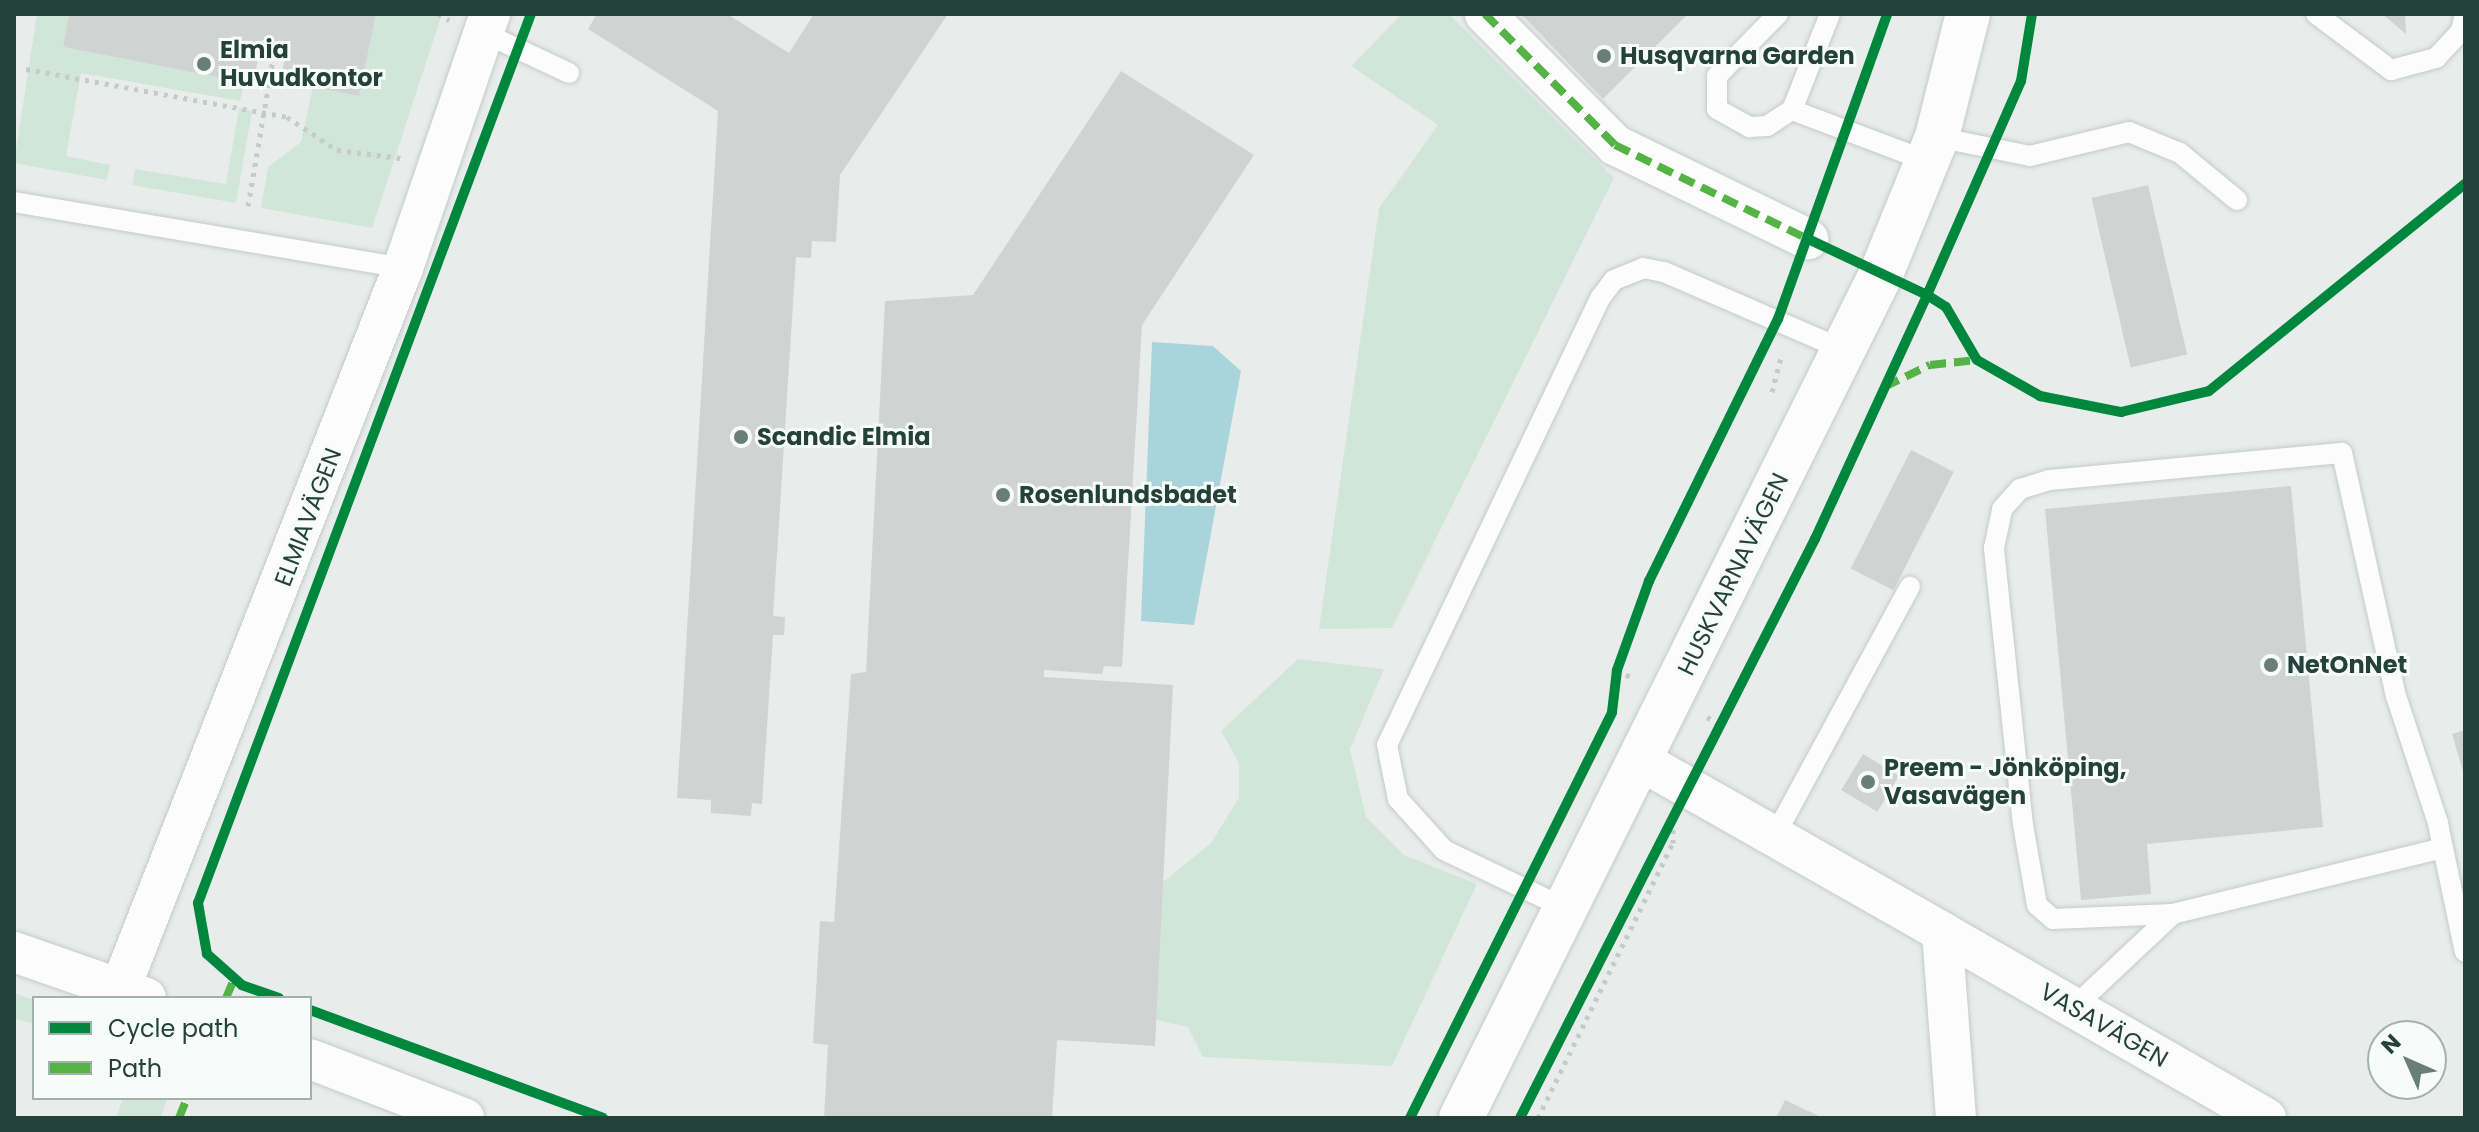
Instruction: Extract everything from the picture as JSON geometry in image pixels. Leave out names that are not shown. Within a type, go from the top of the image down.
[{"type":"street","points":[[1485,14],[1615,145],[1808,239]]},
{"type":"street","name":"HUSKVARNAVÄGEN","points":[[1461,1118],[1643,762],[1844,350],[1932,149],[1968,14]]},
{"type":"street","name":"ELMIAVÄGEN","points":[[133,993],[403,268],[487,23]]},
{"type":"street","name":"VASAVÄGEN","points":[[1643,762],[2266,1118]]},
{"type":"street","points":[[1942,932],[1956,1118]]},
{"type":"street","points":[[14,952],[133,993]]},
{"type":"street","points":[[312,1060],[464,1118]]},
{"type":"lane","points":[[1778,14],[1717,76],[1717,109],[1750,127],[1767,126],[1792,110],[1830,14]]},
{"type":"lane","points":[[2316,14],[2391,70],[2436,58],[2461,31],[2465,14]]},
{"type":"lane","points":[[487,23],[569,73]]},
{"type":"lane","points":[[1792,110],[1932,149],[2030,156],[2129,132],[2180,153],[2237,200]]},
{"type":"lane","points":[[14,202],[403,268]]},
{"type":"lane","points":[[1568,909],[1444,850],[1398,799],[1387,745],[1614,280],[1643,268],[1664,272],[1844,350]]},
{"type":"lane","points":[[2443,848],[2173,914],[2053,919],[2037,905],[1994,548],[2002,509],[2020,489],[2049,480],[2342,453],[2396,696],[2443,848],[2465,952]]},
{"type":"lane","points":[[1774,837],[1910,586]]},
{"type":"lane","points":[[2074,1007],[2173,914]]},
{"type":"path","points":[[248,206],[276,43]]},
{"type":"path","points":[[26,69],[287,117],[337,150],[405,159]]},
{"type":"path","points":[[1772,392],[1789,325]]},
{"type":"path","points":[[1658,835],[1673,824]]},
{"type":"path","points":[[1538,1118],[1673,843],[1673,824]]},
{"type":"green space","points":[[37,14],[69,14],[63,47],[244,82],[240,101],[81,73],[66,156],[110,165],[107,180],[14,163]]},
{"type":"green space","points":[[376,14],[442,14],[372,228],[261,208],[268,167],[301,142],[313,87],[359,96]]},
{"type":"green space","points":[[1402,14],[1449,14],[1614,178],[1392,628],[1319,629],[1379,208],[1438,125],[1351,66]]},
{"type":"green space","points":[[239,108],[252,111],[236,203],[132,185],[135,169],[226,184]]},
{"type":"green space","points":[[1298,659],[1384,669],[1350,749],[1366,817],[1404,855],[1477,884],[1392,1066],[1203,1057],[1188,1027],[1156,1020],[1163,882],[1211,843],[1239,798],[1239,763],[1221,731]]},
{"type":"green space","points":[[14,993],[32,999],[32,1023],[14,1018]]},
{"type":"green space","points":[[122,1100],[167,1100],[160,1118],[116,1118]]},
{"type":"water","points":[[1152,342],[1213,346],[1241,371],[1194,625],[1141,621]]},
{"type":"building","name":"Elmia Huvudkontor","points":[[69,14],[376,14],[359,96],[280,81],[288,45],[262,40],[253,84],[63,47]]},
{"type":"building","name":"Scandic Elmia","points":[[597,14],[727,14],[789,53],[814,14],[948,14],[840,175],[836,242],[812,241],[811,258],[796,257],[773,616],[785,617],[784,635],[773,635],[762,804],[752,803],[751,816],[711,813],[711,800],[677,798],[718,111],[588,29]]},
{"type":"building","name":"Husqvarna Garden","points":[[1521,14],[1688,14],[1603,99]]},
{"type":"building","points":[[2382,14],[2405,14],[2406,34]]},
{"type":"building","name":"Rosenlundsbadet","points":[[1121,71],[1254,155],[1142,325],[1122,667],[1104,666],[1102,674],[1044,670],[1044,677],[1173,685],[1155,1046],[1057,1040],[1052,1118],[824,1118],[828,1045],[813,1043],[820,921],[834,922],[851,674],[866,672],[885,301],[973,295]]},
{"type":"building","points":[[2148,185],[2187,355],[2131,368],[2091,198]]},
{"type":"building","points":[[1911,450],[1954,472],[1893,590],[1851,569]]},
{"type":"building","points":[[2291,486],[2323,827],[2147,844],[2151,894],[2081,900],[2045,509]]},
{"type":"building","points":[[2465,730],[2465,775],[2464,775],[2452,734]]},
{"type":"building","points":[[1863,754],[1899,776],[1877,812],[1841,790]]},
{"type":"building","points":[[1785,1100],[1823,1118],[1776,1118]]},
{"type":"marked path","points":[[1485,14],[1615,145],[1812,241]]},
{"type":"marked path","points":[[1884,387],[1930,365],[1977,360]]},
{"type":"marked path","points":[[227,996],[234,979]]},
{"type":"marked path","points":[[179,1118],[186,1100]]},
{"type":"cycle path","points":[[273,996],[242,985],[207,954],[198,903],[531,14]]},
{"type":"cycle path","points":[[1410,1118],[1612,712],[1617,670],[1649,581],[1778,319],[1887,14]]},
{"type":"cycle path","points":[[2032,14],[2021,81],[1927,295],[1946,307],[1977,360],[2040,396],[2121,412],[2209,391],[2465,184]]},
{"type":"cycle path","points":[[1520,1118],[1815,539],[1927,295],[1808,239]]},
{"type":"cycle path","points":[[312,1011],[603,1118]]},
{"type":"place","name":"Husqvarna Garden","points":[[1604,56]]},
{"type":"place","name":"Elmia Huvudkontor","points":[[204,64]]},
{"type":"place","name":"Scandic Elmia","points":[[741,437]]},
{"type":"place","name":"Rosenlundsbadet","points":[[1003,495]]},
{"type":"place","name":"NetOnNet","points":[[2271,665]]},
{"type":"place","name":"Preem - Jönköping, Vasavägen","points":[[1868,782]]}]
